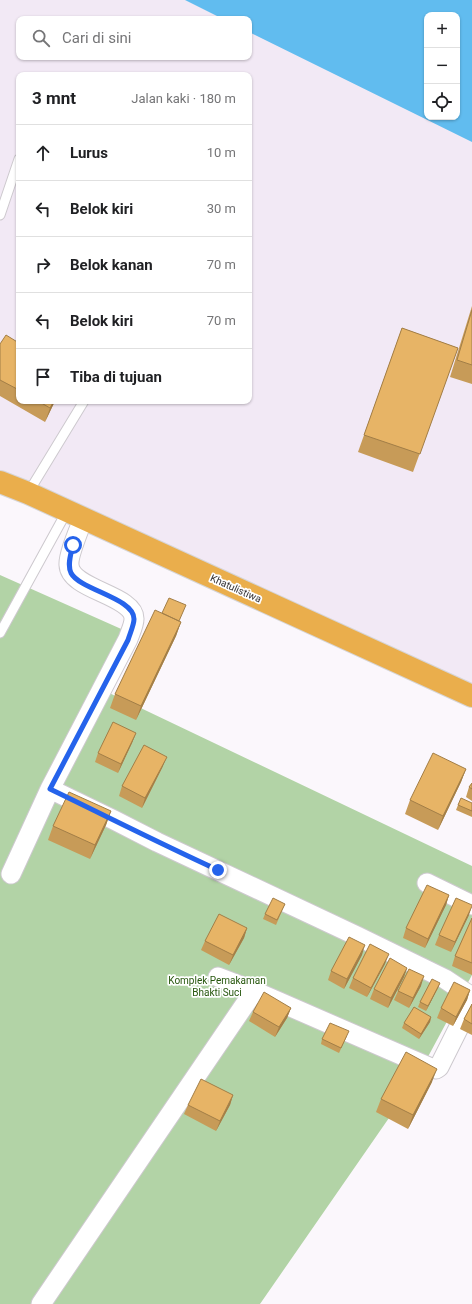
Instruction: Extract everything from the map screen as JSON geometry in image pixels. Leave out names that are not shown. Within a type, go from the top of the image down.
[{"type":"highway","name":"Khatulistiwa","points":[[0,482],[472,696]]},
{"type":"street","points":[[11,874],[50,789],[128,640],[134,619],[133,612],[125,604],[79,580],[71,573],[69,565],[73,545],[75,515]]},
{"type":"street","points":[[50,789],[157,842],[357,936],[445,980],[472,997]]},
{"type":"street","points":[[427,883],[472,905]]},
{"type":"street","points":[[218,977],[436,1069],[440,1067],[472,1001]]},
{"type":"street","points":[[41,1304],[254,991]]},
{"type":"lane","points":[[0,215],[16,168]]},
{"type":"lane","points":[[28,494],[82,404]]},
{"type":"lane","points":[[0,633],[75,515]]},
{"type":"shaded area","points":[[0,0],[360,0],[424,112],[424,120],[460,120],[460,114],[472,100],[472,684],[0,480]]},
{"type":"green space","name":"Komplek Pemakaman Bhakti Suci","points":[[0,575],[137,636],[105,691],[472,866],[472,975],[416,1079],[260,1304],[0,1304]]},
{"type":"water","points":[[185,0],[472,0],[472,142],[427,120],[460,120],[460,12],[424,12],[424,118],[252,33],[252,16],[217,16]]},
{"type":"building","points":[[472,310],[472,365],[457,360]]},
{"type":"building","points":[[402,328],[458,348],[420,454],[364,435]]},
{"type":"building","points":[[6,335],[16,341],[16,388],[0,380],[0,344]]},
{"type":"building","points":[[43,404],[52,404],[50,408]]},
{"type":"building","points":[[169,598],[186,605],[179,621],[162,613]]},
{"type":"building","points":[[155,610],[181,622],[141,706],[115,694]]},
{"type":"building","points":[[113,722],[136,733],[121,764],[98,753]]},
{"type":"building","points":[[144,745],[167,757],[145,798],[122,786]]},
{"type":"building","points":[[433,753],[466,769],[443,816],[410,800]]},
{"type":"building","points":[[69,792],[111,811],[95,845],[53,826]]},
{"type":"building","points":[[461,798],[472,803],[472,811],[458,805]]},
{"type":"building","points":[[427,885],[449,895],[428,939],[406,928]]},
{"type":"building","points":[[273,898],[285,904],[277,920],[265,914]]},
{"type":"building","points":[[456,898],[472,906],[455,942],[439,935]]},
{"type":"building","points":[[219,914],[247,928],[233,955],[205,941]]},
{"type":"building","points":[[472,918],[472,963],[455,956]]},
{"type":"building","points":[[349,937],[365,945],[347,979],[331,971]]},
{"type":"building","points":[[370,944],[389,954],[371,988],[353,978]]},
{"type":"building","points":[[390,958],[407,968],[391,998],[374,989]]},
{"type":"building","points":[[409,969],[424,976],[413,998],[398,991]]},
{"type":"building","points":[[432,979],[440,983],[428,1006],[420,1002]]},
{"type":"building","points":[[454,982],[470,990],[456,1017],[441,1008]]},
{"type":"building","points":[[264,992],[291,1008],[279,1027],[253,1012]]},
{"type":"building","points":[[472,1004],[472,1024],[464,1019]]},
{"type":"building","points":[[414,1007],[431,1017],[421,1034],[404,1023]]},
{"type":"building","points":[[330,1023],[349,1031],[341,1048],[322,1039]]},
{"type":"building","points":[[406,1052],[437,1069],[413,1115],[381,1099]]},
{"type":"building","points":[[201,1079],[233,1095],[220,1121],[188,1105]]},
{"type":"route","points":[[73,545],[69,565],[71,573],[79,580],[125,604],[133,612],[134,619],[128,640],[50,789],[157,842],[218,870]]}]
